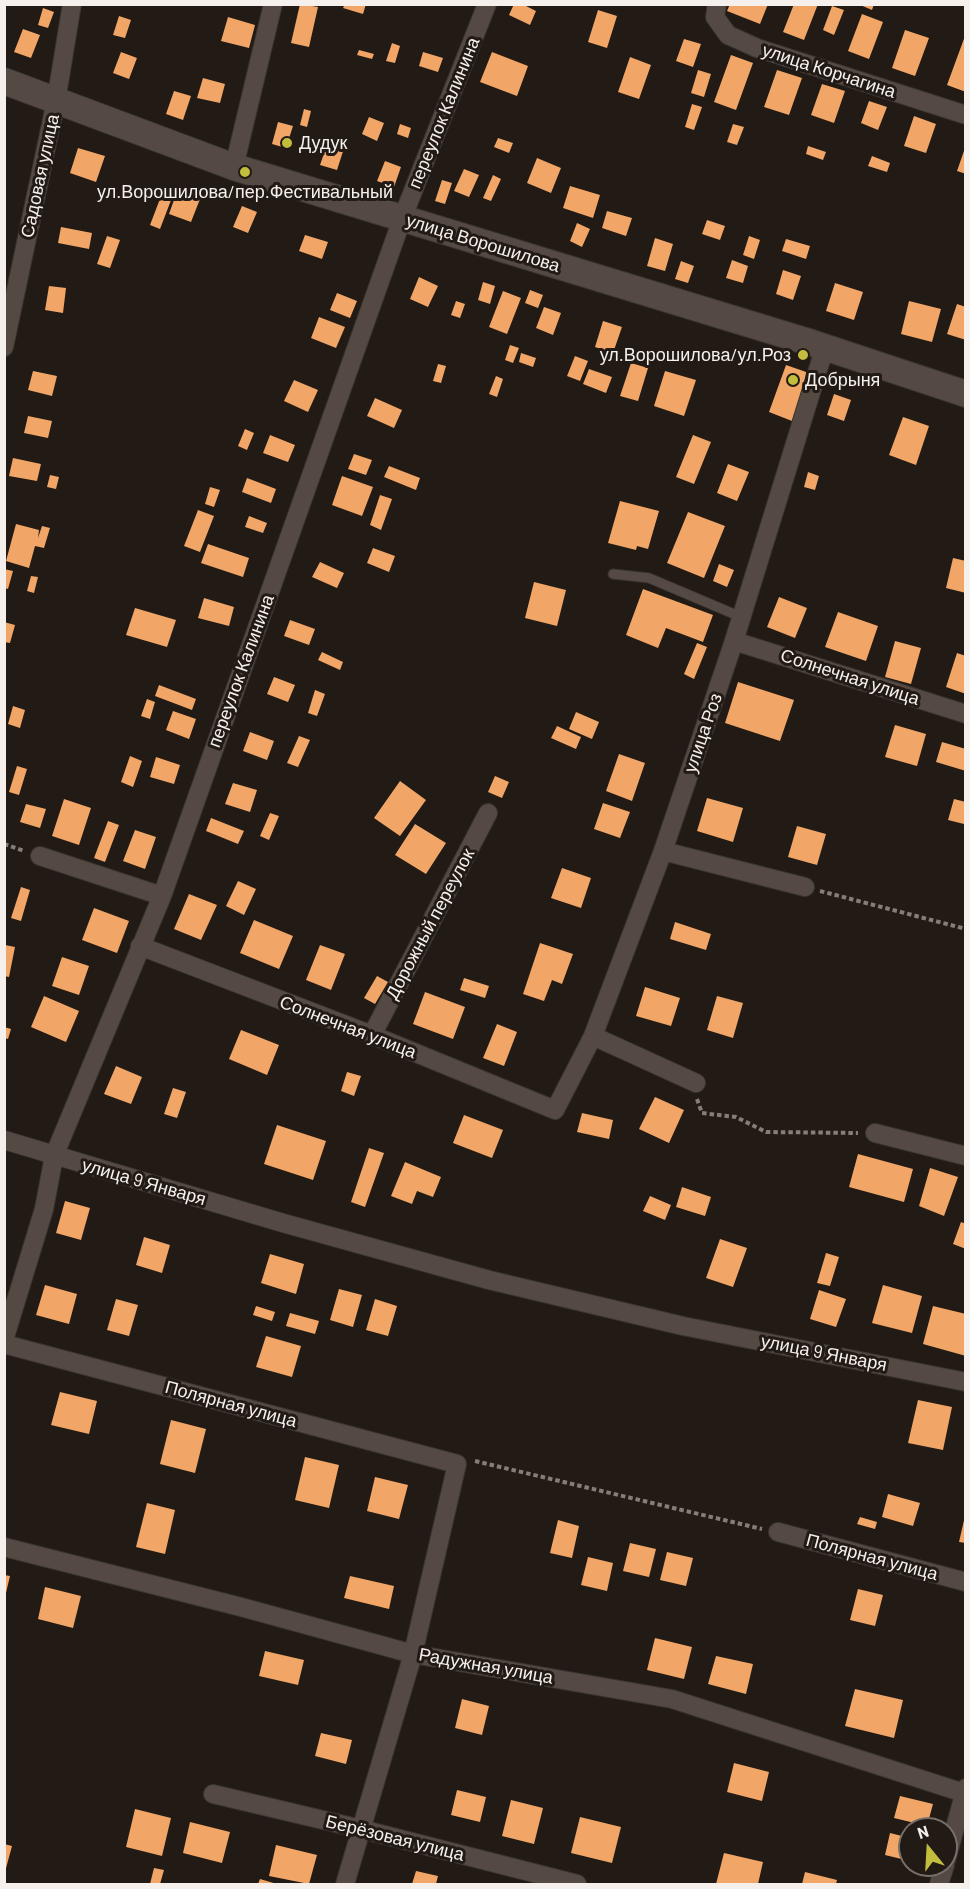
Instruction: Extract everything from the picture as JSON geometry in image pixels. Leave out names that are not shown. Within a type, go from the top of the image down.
[{"type":"main road","name":"улица Ворошилова","points":[[4,81],[234,167],[825,347],[966,394]]},
{"type":"street","name":"Садовая улица","points":[[4,347],[56,101],[72,4]]},
{"type":"street","points":[[234,167],[273,4]]},
{"type":"street","name":"переулок Калинина","points":[[4,1342],[44,1209],[54,1156],[162,896],[402,219],[487,4]]},
{"type":"street","name":"улица Корчагина","points":[[717,4],[715,17],[728,35],[757,48],[966,115]]},
{"type":"street","name":"улица Роз","points":[[555,1110],[593,1036],[663,851],[734,641],[825,347]]},
{"type":"street","name":"Солнечная улица","points":[[734,641],[966,714]]},
{"type":"street","name":"Дорожный переулок","points":[[372,1035],[488,813]]},
{"type":"street","points":[[663,851],[805,887]]},
{"type":"street","points":[[40,856],[162,896]]},
{"type":"street","name":"Солнечная улица","points":[[140,946],[372,1035],[555,1110]]},
{"type":"street","points":[[593,1036],[696,1083]]},
{"type":"street","points":[[875,1133],[966,1156]]},
{"type":"street","name":"улица 9 Января","points":[[4,1140],[283,1223],[489,1280],[683,1326],[966,1382]]},
{"type":"street","name":"Полярная улица","points":[[4,1342],[464,1462]]},
{"type":"street","points":[[345,1884],[413,1654],[464,1462]]},
{"type":"street","name":"Полярная улица","points":[[778,1532],[966,1582]]},
{"type":"street","name":"Радужная улица","points":[[4,1547],[241,1607],[413,1654],[672,1699],[965,1790]]},
{"type":"street","points":[[958,1817],[965,1790]]},
{"type":"street","name":"Берёзовая улица","points":[[213,1794],[577,1884]]},
{"type":"lane","points":[[613,574],[649,578],[741,617]]},
{"type":"path","points":[[805,887],[966,929]]},
{"type":"path","points":[[696,1083],[696,1097],[702,1113],[736,1117],[766,1132],[875,1133]]},
{"type":"path","points":[[464,1462],[778,1532]]},
{"type":"building","points":[[300,4],[318,7],[309,47],[291,43]]},
{"type":"building","points":[[345,4],[366,4],[363,14],[343,8]]},
{"type":"building","points":[[514,4],[522,4],[536,11],[530,25],[509,15]]},
{"type":"building","points":[[730,4],[768,4],[760,24],[727,11]]},
{"type":"building","points":[[794,4],[818,4],[804,40],[783,32]]},
{"type":"building","points":[[858,4],[874,4],[872,10]]},
{"type":"building","points":[[832,6],[844,10],[834,35],[823,30]]},
{"type":"building","points":[[43,8],[54,12],[48,28],[38,25]]},
{"type":"building","points":[[598,10],[617,16],[607,48],[588,42]]},
{"type":"building","points":[[862,14],[883,22],[869,59],[848,51]]},
{"type":"building","points":[[119,16],[131,20],[125,38],[113,35]]},
{"type":"building","points":[[228,17],[255,25],[249,48],[221,41]]},
{"type":"building","points":[[23,29],[40,35],[31,58],[14,52]]},
{"type":"building","points":[[905,30],[929,38],[915,76],[892,68]]},
{"type":"building","points":[[966,36],[966,92],[947,85]]},
{"type":"building","points":[[684,39],[701,44],[693,67],[676,61]]},
{"type":"building","points":[[392,43],[400,46],[395,63],[386,61]]},
{"type":"building","points":[[359,50],[374,54],[372,59],[357,55]]},
{"type":"building","points":[[121,52],[137,58],[129,79],[113,73]]},
{"type":"building","points":[[423,52],[443,58],[438,72],[419,66]]},
{"type":"building","points":[[492,52],[528,66],[517,96],[480,82]]},
{"type":"building","points":[[731,55],[753,63],[736,110],[714,102]]},
{"type":"building","points":[[630,57],[651,65],[639,99],[618,92]]},
{"type":"building","points":[[698,70],[711,74],[704,97],[691,93]]},
{"type":"building","points":[[777,70],[802,78],[789,115],[764,107]]},
{"type":"building","points":[[203,78],[225,84],[220,103],[197,98]]},
{"type":"building","points":[[822,84],[845,91],[834,123],[811,115]]},
{"type":"building","points":[[174,91],[191,96],[183,120],[166,114]]},
{"type":"building","points":[[869,101],[887,107],[878,130],[861,123]]},
{"type":"building","points":[[692,104],[702,107],[694,130],[685,127]]},
{"type":"building","points":[[304,109],[311,111],[307,127],[300,125]]},
{"type":"building","points":[[914,116],[936,124],[926,153],[904,146]]},
{"type":"building","points":[[369,117],[384,123],[377,141],[362,134]]},
{"type":"building","points":[[278,122],[293,126],[286,148],[272,144]]},
{"type":"building","points":[[400,124],[411,128],[408,138],[397,134]]},
{"type":"building","points":[[733,124],[744,127],[737,145],[727,142]]},
{"type":"building","points":[[330,136],[346,142],[337,170],[320,165]]},
{"type":"building","points":[[498,138],[513,143],[509,153],[494,147]]},
{"type":"building","points":[[808,146],[826,152],[823,160],[806,154]]},
{"type":"building","points":[[78,148],[105,156],[96,182],[70,173]]},
{"type":"building","points":[[966,149],[966,174],[957,171]]},
{"type":"building","points":[[872,156],[890,163],[887,172],[868,166]]},
{"type":"building","points":[[537,158],[561,168],[551,193],[527,183]]},
{"type":"building","points":[[385,161],[401,167],[394,187],[377,181]]},
{"type":"building","points":[[464,169],[479,175],[469,197],[454,191]]},
{"type":"building","points":[[493,175],[501,179],[491,201],[483,198]]},
{"type":"building","points":[[442,180],[452,183],[445,204],[435,201]]},
{"type":"building","points":[[179,186],[202,194],[191,222],[169,214]]},
{"type":"building","points":[[570,186],[600,195],[593,218],[563,208]]},
{"type":"building","points":[[163,191],[173,195],[160,229],[150,225]]},
{"type":"building","points":[[242,206],[257,212],[248,233],[233,227]]},
{"type":"building","points":[[607,211],[632,218],[626,236],[602,228]]},
{"type":"building","points":[[707,220],[725,226],[720,240],[702,234]]},
{"type":"building","points":[[577,223],[590,229],[582,247],[570,241]]},
{"type":"building","points":[[61,227],[92,233],[89,249],[58,243]]},
{"type":"building","points":[[305,235],[328,242],[322,259],[299,251]]},
{"type":"building","points":[[107,236],[120,240],[110,268],[97,264]]},
{"type":"building","points":[[749,236],[760,240],[754,259],[743,255]]},
{"type":"building","points":[[655,238],[673,244],[665,271],[647,266]]},
{"type":"building","points":[[786,239],[810,246],[806,259],[782,251]]},
{"type":"building","points":[[732,260],[748,266],[743,283],[726,278]]},
{"type":"building","points":[[681,261],[694,266],[688,283],[675,279]]},
{"type":"building","points":[[783,270],[801,276],[793,300],[776,294]]},
{"type":"building","points":[[419,277],[438,286],[428,307],[410,299]]},
{"type":"building","points":[[483,282],[495,286],[490,304],[478,300]]},
{"type":"building","points":[[835,283],[863,292],[854,320],[826,311]]},
{"type":"building","points":[[49,286],[66,288],[63,313],[45,310]]},
{"type":"building","points":[[530,290],[543,295],[538,308],[525,303]]},
{"type":"building","points":[[503,291],[521,298],[507,334],[489,327]]},
{"type":"building","points":[[337,293],[357,301],[350,318],[330,310]]},
{"type":"building","points":[[456,301],[465,304],[460,318],[451,315]]},
{"type":"building","points":[[909,301],[941,309],[932,342],[901,334]]},
{"type":"building","points":[[957,304],[966,307],[966,340],[947,334]]},
{"type":"building","points":[[544,307],[561,313],[553,335],[536,328]]},
{"type":"building","points":[[319,317],[345,327],[336,348],[311,338]]},
{"type":"building","points":[[603,321],[622,327],[613,353],[595,347]]},
{"type":"building","points":[[510,345],[519,348],[513,363],[505,360]]},
{"type":"building","points":[[521,353],[536,358],[533,367],[519,362]]},
{"type":"building","points":[[575,356],[588,361],[580,381],[567,376]]},
{"type":"building","points":[[631,363],[648,368],[638,401],[620,396]]},
{"type":"building","points":[[438,364],[446,366],[441,383],[433,381]]},
{"type":"building","points":[[786,365],[809,373],[792,421],[769,412]]},
{"type":"building","points":[[589,369],[612,377],[606,393],[583,384]]},
{"type":"building","points":[[33,371],[57,376],[52,396],[28,390]]},
{"type":"building","points":[[665,371],[696,380],[684,416],[654,406]]},
{"type":"building","points":[[496,376],[503,379],[497,397],[489,394]]},
{"type":"building","points":[[294,380],[318,390],[308,412],[284,401]]},
{"type":"building","points":[[834,394],[851,400],[844,421],[827,415]]},
{"type":"building","points":[[375,398],[402,410],[394,428],[367,416]]},
{"type":"building","points":[[28,416],[52,421],[48,438],[24,433]]},
{"type":"building","points":[[903,417],[929,426],[916,465],[889,455]]},
{"type":"building","points":[[245,429],[254,433],[247,450],[238,446]]},
{"type":"building","points":[[270,435],[295,445],[288,462],[263,453]]},
{"type":"building","points":[[693,435],[711,442],[694,484],[676,477]]},
{"type":"building","points":[[354,454],[372,460],[366,475],[348,469]]},
{"type":"building","points":[[13,458],[41,464],[37,481],[9,476]]},
{"type":"building","points":[[728,464],[749,472],[737,501],[717,493]]},
{"type":"building","points":[[389,466],[420,478],[416,490],[384,477]]},
{"type":"building","points":[[808,472],[819,476],[815,490],[804,487]]},
{"type":"building","points":[[50,475],[59,477],[56,489],[47,487]]},
{"type":"building","points":[[342,476],[373,487],[362,516],[332,505]]},
{"type":"building","points":[[247,478],[276,489],[271,503],[242,492]]},
{"type":"building","points":[[210,487],[220,490],[214,507],[205,504]]},
{"type":"building","points":[[380,495],[392,499],[381,530],[370,525]]},
{"type":"building","points":[[620,501],[659,511],[648,549],[637,546],[636,550],[608,543]]},
{"type":"building","points":[[198,510],[214,516],[200,552],[184,546]]},
{"type":"building","points":[[688,512],[725,526],[704,578],[667,563]]},
{"type":"building","points":[[249,516],[267,523],[263,533],[245,527]]},
{"type":"building","points":[[16,524],[39,530],[38,538],[42,526],[50,528],[44,548],[35,546],[29,568],[6,561]]},
{"type":"building","points":[[208,544],[249,558],[243,577],[201,563]]},
{"type":"building","points":[[373,548],[395,556],[389,572],[367,563]]},
{"type":"building","points":[[953,558],[966,561],[966,593],[946,588]]},
{"type":"building","points":[[320,562],[344,573],[337,588],[312,577]]},
{"type":"building","points":[[719,564],[734,570],[727,587],[713,581]]},
{"type":"building","points":[[4,569],[13,571],[8,589],[4,588]]},
{"type":"building","points":[[31,576],[38,577],[34,593],[27,591]]},
{"type":"building","points":[[534,582],[566,590],[557,626],[525,618]]},
{"type":"building","points":[[643,589],[713,615],[703,642],[666,628],[658,648],[626,635]]},
{"type":"building","points":[[779,597],[807,608],[795,638],[767,627]]},
{"type":"building","points":[[204,598],[234,607],[229,626],[198,618]]},
{"type":"building","points":[[135,608],[176,620],[167,647],[126,635]]},
{"type":"building","points":[[838,612],[878,626],[866,661],[825,647]]},
{"type":"building","points":[[290,620],[315,629],[309,645],[284,636]]},
{"type":"building","points":[[4,622],[15,625],[10,643],[4,642]]},
{"type":"building","points":[[895,641],[921,648],[911,684],[885,677]]},
{"type":"building","points":[[697,643],[707,647],[694,679],[684,674]]},
{"type":"building","points":[[322,652],[343,662],[340,670],[318,660]]},
{"type":"building","points":[[957,653],[966,656],[966,694],[946,687]]},
{"type":"building","points":[[274,677],[295,685],[288,702],[267,694]]},
{"type":"building","points":[[738,682],[794,700],[780,741],[725,723]]},
{"type":"building","points":[[159,685],[196,699],[192,710],[155,696]]},
{"type":"building","points":[[315,690],[325,694],[317,716],[308,713]]},
{"type":"building","points":[[147,699],[155,702],[150,719],[141,716]]},
{"type":"building","points":[[13,706],[25,710],[20,728],[8,724]]},
{"type":"building","points":[[173,711],[196,719],[189,739],[166,730]]},
{"type":"building","points":[[576,712],[599,722],[592,739],[569,729]]},
{"type":"building","points":[[895,725],[926,734],[917,766],[885,757]]},
{"type":"building","points":[[557,726],[581,737],[576,749],[551,738]]},
{"type":"building","points":[[250,732],[274,741],[267,760],[243,751]]},
{"type":"building","points":[[299,736],[310,740],[298,767],[287,763]]},
{"type":"building","points":[[942,742],[966,749],[966,771],[936,762]]},
{"type":"building","points":[[619,754],[645,763],[632,801],[606,791]]},
{"type":"building","points":[[130,756],[142,761],[133,787],[121,782]]},
{"type":"building","points":[[156,757],[180,765],[174,784],[150,777]]},
{"type":"building","points":[[17,766],[27,769],[19,795],[9,792]]},
{"type":"building","points":[[495,776],[509,782],[502,798],[488,792]]},
{"type":"building","points":[[400,781],[426,800],[400,836],[374,818]]},
{"type":"building","points":[[233,783],[257,790],[250,812],[225,804]]},
{"type":"building","points":[[707,798],[743,808],[733,842],[697,831]]},
{"type":"building","points":[[64,799],[91,808],[79,845],[52,836]]},
{"type":"building","points":[[954,799],[966,802],[964,824],[948,820]]},
{"type":"building","points":[[603,803],[630,812],[620,838],[594,829]]},
{"type":"building","points":[[26,804],[46,809],[40,828],[20,822]]},
{"type":"building","points":[[270,813],[279,816],[269,840],[260,836]]},
{"type":"building","points":[[211,818],[244,831],[238,844],[206,831]]},
{"type":"building","points":[[108,821],[119,825],[105,862],[94,858]]},
{"type":"building","points":[[415,824],[446,843],[426,874],[395,855]]},
{"type":"building","points":[[797,826],[826,834],[817,865],[788,857]]},
{"type":"building","points":[[135,830],[156,837],[145,869],[123,861]]},
{"type":"building","points":[[562,868],[591,878],[581,908],[551,898]]},
{"type":"building","points":[[238,881],[256,889],[244,915],[226,906]]},
{"type":"building","points":[[21,887],[30,890],[21,921],[11,918]]},
{"type":"building","points":[[189,894],[217,905],[201,940],[174,929]]},
{"type":"building","points":[[94,908],[129,921],[117,953],[82,940]]},
{"type":"building","points":[[254,920],[293,936],[279,969],[240,953]]},
{"type":"building","points":[[675,922],[711,934],[706,950],[670,939]]},
{"type":"building","points":[[540,943],[573,954],[562,984],[552,980],[544,1001],[523,994]]},
{"type":"building","points":[[5,945],[15,947],[9,977],[4,976]]},
{"type":"building","points":[[320,945],[345,954],[331,990],[306,980]]},
{"type":"building","points":[[62,957],[89,966],[79,995],[52,986]]},
{"type":"building","points":[[377,976],[388,982],[375,1004],[364,998]]},
{"type":"building","points":[[464,978],[489,986],[485,998],[460,990]]},
{"type":"building","points":[[645,987],[680,998],[671,1026],[636,1016]]},
{"type":"building","points":[[425,992],[465,1007],[453,1039],[413,1024]]},
{"type":"building","points":[[44,996],[79,1011],[66,1042],[31,1027]]},
{"type":"building","points":[[717,996],[743,1003],[733,1038],[707,1030]]},
{"type":"building","points":[[497,1024],[517,1032],[504,1066],[483,1058]]},
{"type":"building","points":[[4,1027],[11,1029],[8,1039],[4,1038]]},
{"type":"building","points":[[241,1030],[279,1045],[267,1075],[229,1059]]},
{"type":"building","points":[[116,1066],[142,1077],[131,1104],[104,1094]]},
{"type":"building","points":[[347,1072],[361,1076],[354,1096],[341,1091]]},
{"type":"building","points":[[173,1088],[186,1092],[177,1118],[164,1114]]},
{"type":"building","points":[[655,1097],[684,1110],[669,1143],[639,1129]]},
{"type":"building","points":[[582,1113],[613,1120],[609,1139],[577,1132]]},
{"type":"building","points":[[464,1115],[503,1130],[492,1158],[453,1143]]},
{"type":"building","points":[[277,1125],[326,1141],[313,1180],[264,1164]]},
{"type":"building","points":[[369,1148],[384,1153],[365,1207],[351,1202]]},
{"type":"building","points":[[858,1154],[913,1169],[904,1202],[849,1187]]},
{"type":"building","points":[[405,1162],[441,1177],[433,1197],[417,1191],[412,1204],[391,1196]]},
{"type":"building","points":[[930,1168],[958,1177],[944,1216],[919,1206]]},
{"type":"building","points":[[682,1187],[711,1197],[705,1216],[676,1207]]},
{"type":"building","points":[[650,1196],[671,1205],[665,1220],[643,1211]]},
{"type":"building","points":[[65,1201],[90,1208],[81,1240],[56,1233]]},
{"type":"building","points":[[961,1222],[966,1224],[966,1249],[953,1244]]},
{"type":"building","points":[[144,1237],[170,1245],[162,1273],[136,1265]]},
{"type":"building","points":[[720,1239],[747,1248],[733,1287],[706,1278]]},
{"type":"building","points":[[826,1253],[839,1257],[830,1286],[817,1283]]},
{"type":"building","points":[[270,1254],[304,1264],[296,1294],[261,1283]]},
{"type":"building","points":[[45,1285],[77,1294],[69,1324],[36,1315]]},
{"type":"building","points":[[883,1285],[922,1296],[912,1333],[872,1323]]},
{"type":"building","points":[[339,1289],[362,1295],[353,1327],[330,1320]]},
{"type":"building","points":[[819,1290],[846,1299],[836,1327],[810,1319]]},
{"type":"building","points":[[116,1299],[138,1305],[129,1336],[107,1330]]},
{"type":"building","points":[[375,1299],[397,1306],[388,1336],[366,1330]]},
{"type":"building","points":[[256,1306],[275,1312],[272,1321],[253,1315]]},
{"type":"building","points":[[933,1306],[966,1314],[966,1356],[923,1344]]},
{"type":"building","points":[[290,1313],[319,1321],[315,1334],[286,1326]]},
{"type":"building","points":[[266,1336],[301,1346],[292,1377],[256,1367]]},
{"type":"building","points":[[60,1392],[97,1401],[89,1434],[51,1425]]},
{"type":"building","points":[[918,1400],[952,1407],[943,1450],[908,1443]]},
{"type":"building","points":[[171,1420],[206,1429],[195,1473],[160,1464]]},
{"type":"building","points":[[305,1457],[339,1465],[329,1508],[295,1500]]},
{"type":"building","points":[[375,1477],[408,1485],[399,1519],[367,1511]]},
{"type":"building","points":[[888,1494],[920,1503],[913,1526],[882,1517]]},
{"type":"building","points":[[147,1503],[175,1510],[165,1554],[136,1547]]},
{"type":"building","points":[[860,1517],[877,1522],[875,1529],[857,1524]]},
{"type":"building","points":[[966,1517],[966,1543],[959,1542]]},
{"type":"building","points":[[558,1520],[579,1526],[572,1558],[550,1553]]},
{"type":"building","points":[[630,1543],[656,1549],[649,1577],[623,1571]]},
{"type":"building","points":[[667,1552],[693,1558],[686,1586],[660,1580]]},
{"type":"building","points":[[588,1557],[613,1563],[607,1591],[581,1585]]},
{"type":"building","points":[[4,1575],[10,1576],[5,1597],[4,1597]]},
{"type":"building","points":[[350,1576],[394,1586],[389,1609],[344,1598]]},
{"type":"building","points":[[45,1587],[81,1596],[73,1628],[38,1619]]},
{"type":"building","points":[[858,1589],[883,1595],[875,1626],[850,1620]]},
{"type":"building","points":[[655,1638],[692,1647],[684,1679],[647,1670]]},
{"type":"building","points":[[265,1651],[304,1660],[298,1685],[259,1676]]},
{"type":"building","points":[[716,1656],[753,1664],[746,1694],[708,1684]]},
{"type":"building","points":[[855,1689],[903,1700],[894,1738],[845,1726]]},
{"type":"building","points":[[462,1699],[489,1706],[482,1735],[455,1728]]},
{"type":"building","points":[[321,1733],[352,1740],[346,1764],[315,1756]]},
{"type":"building","points":[[734,1763],[769,1772],[762,1801],[727,1792]]},
{"type":"building","points":[[457,1790],[486,1797],[480,1822],[451,1815]]},
{"type":"building","points":[[900,1796],[933,1804],[929,1817],[894,1818]]},
{"type":"building","points":[[511,1800],[543,1808],[534,1844],[502,1836]]},
{"type":"building","points":[[135,1809],[171,1818],[162,1856],[126,1847]]},
{"type":"building","points":[[580,1817],[621,1827],[612,1863],[571,1853]]},
{"type":"building","points":[[190,1822],[230,1832],[222,1863],[183,1853]]},
{"type":"building","points":[[890,1833],[898,1835],[898,1858],[885,1855]]},
{"type":"building","points":[[4,1844],[12,1846],[5,1872],[4,1872]]},
{"type":"building","points":[[276,1845],[317,1855],[309,1884],[269,1876]]},
{"type":"building","points":[[724,1853],[763,1862],[758,1884],[716,1884]]},
{"type":"building","points":[[154,1868],[164,1870],[160,1884],[150,1884]]},
{"type":"building","points":[[416,1871],[438,1876],[436,1884],[412,1884]]},
{"type":"building","points":[[805,1872],[837,1880],[836,1884],[802,1884]]},
{"type":"building","points":[[260,1879],[277,1884],[258,1884]]},
{"type":"place","name":"Дудук","points":[[287,143]]},
{"type":"place","name":"ул.Ворошилова/пер.Фестивальный","points":[[245,172]]},
{"type":"place","name":"ул.Ворошилова/ул.Роз","points":[[803,355]]},
{"type":"place","name":"Добрыня","points":[[793,380]]}]
